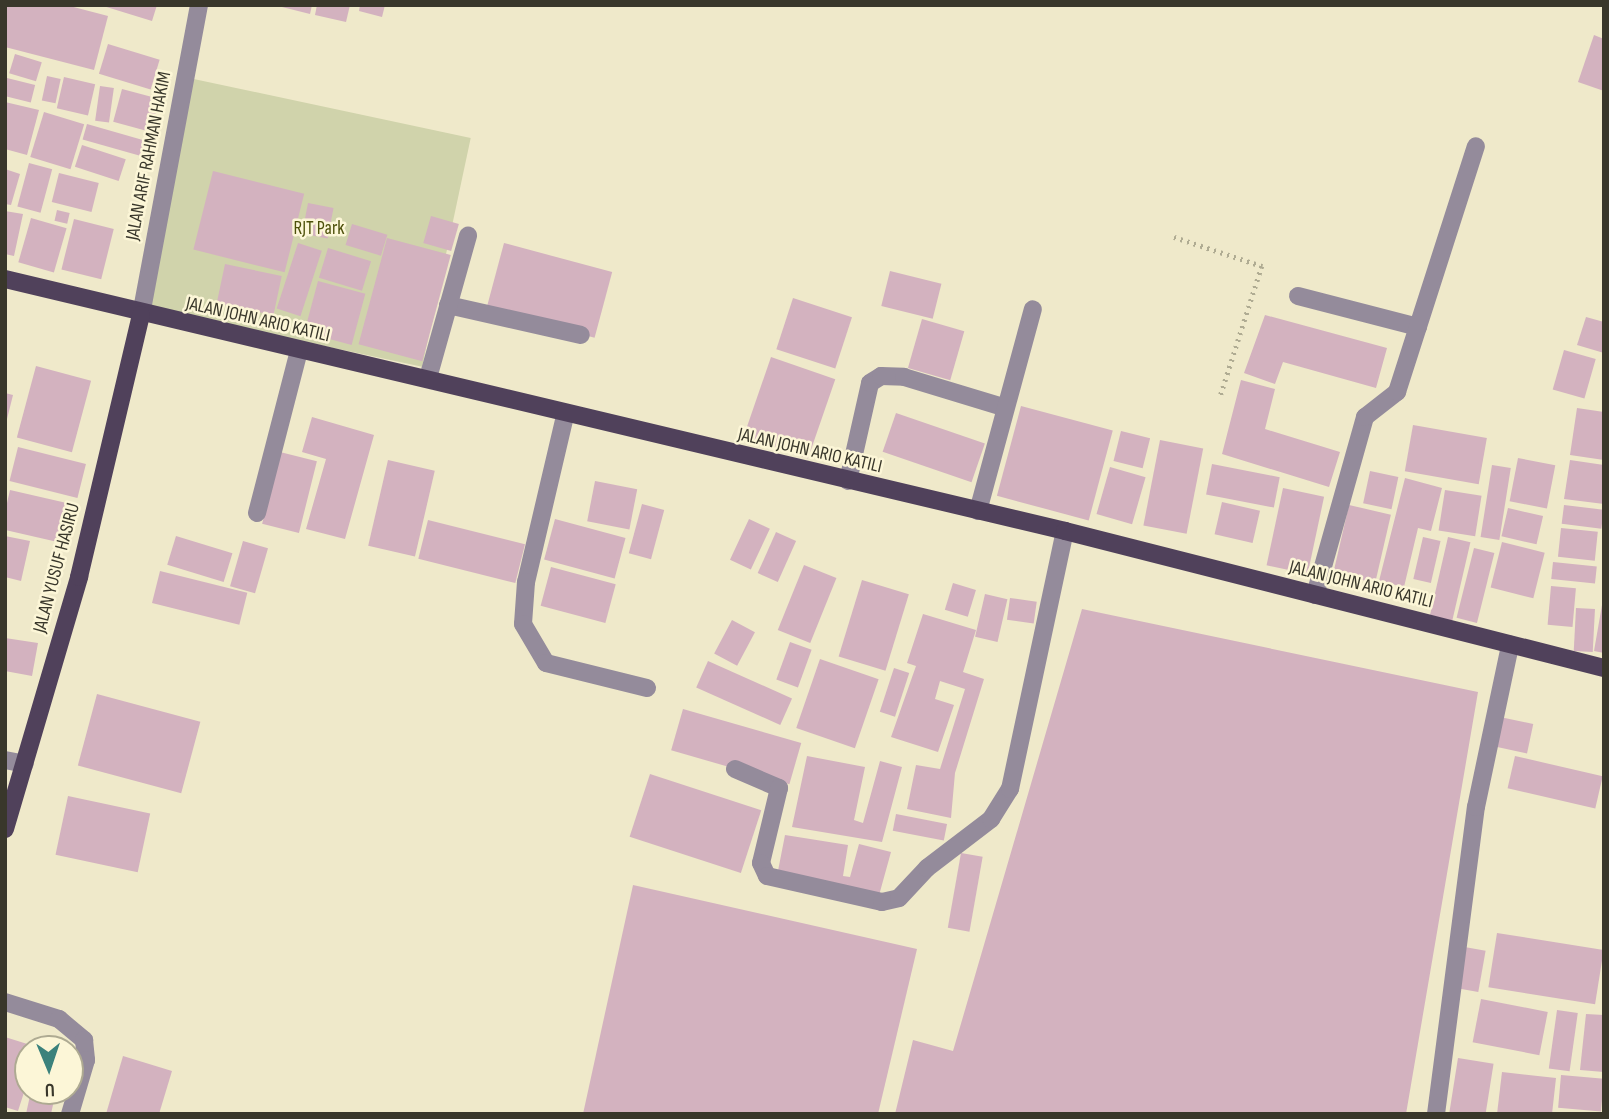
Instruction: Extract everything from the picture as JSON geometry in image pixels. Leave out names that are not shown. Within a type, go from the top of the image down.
[{"type":"main road","name":"JALAN JOHN ARIO KATILI","points":[[5,279],[141,315],[428,378],[565,416],[1065,531],[1604,668]]},
{"type":"main road","name":"JALAN YUSUF HASIRU","points":[[6,827],[79,577],[141,315]]},
{"type":"street","name":"JALAN ARIF RAHMAN HAKIM","points":[[141,315],[199,5]]},
{"type":"street","points":[[1315,595],[1365,418],[1397,392],[1476,146]]},
{"type":"street","points":[[428,378],[468,236]]},
{"type":"street","points":[[1298,296],[1418,327]]},
{"type":"street","points":[[449,305],[580,335]]},
{"type":"street","points":[[978,511],[1003,407],[1033,309]]},
{"type":"street","points":[[257,513],[299,351]]},
{"type":"street","points":[[848,481],[870,383],[881,376],[904,377],[1003,407]]},
{"type":"street","points":[[565,416],[526,582],[523,624],[546,663],[648,688]]},
{"type":"street","points":[[735,769],[779,788],[764,873],[882,902],[899,898],[927,867],[991,819],[1010,789],[1065,531]]},
{"type":"street","points":[[1436,1114],[1476,807],[1510,645]]},
{"type":"street","points":[[5,760],[24,764]]},
{"type":"street","points":[[5,1002],[59,1019],[84,1040],[86,1060],[70,1114]]},
{"type":"path","points":[[1174,237],[1262,267],[1220,398]]},
{"type":"green space","name":"RJT Park","points":[[189,78],[471,138],[422,367],[140,307]]},
{"type":"building","points":[[5,5],[66,5],[108,16],[94,70],[5,47]]},
{"type":"building","points":[[100,5],[157,5],[152,21]]},
{"type":"building","points":[[274,5],[312,5],[310,14]]},
{"type":"building","points":[[317,5],[350,5],[346,22],[315,15]]},
{"type":"building","points":[[360,5],[385,5],[382,17],[359,11]]},
{"type":"building","points":[[1594,35],[1604,39],[1604,91],[1578,82]]},
{"type":"building","points":[[108,44],[160,60],[151,89],[99,74]]},
{"type":"building","points":[[15,54],[42,62],[36,81],[9,73]]},
{"type":"building","points":[[47,76],[61,79],[55,103],[42,100]]},
{"type":"building","points":[[64,77],[95,84],[88,115],[57,108]]},
{"type":"building","points":[[7,78],[35,85],[31,102],[5,96]]},
{"type":"building","points":[[100,86],[114,88],[109,123],[95,121]]},
{"type":"building","points":[[122,89],[160,99],[151,132],[113,122]]},
{"type":"building","points":[[5,102],[39,110],[27,155],[5,149]]},
{"type":"building","points":[[44,112],[84,124],[70,169],[30,157]]},
{"type":"building","points":[[87,124],[152,143],[148,158],[83,139]]},
{"type":"building","points":[[82,145],[126,159],[119,181],[75,167]]},
{"type":"building","points":[[29,163],[52,169],[41,213],[17,206]]},
{"type":"building","points":[[5,169],[20,174],[11,205],[5,204]]},
{"type":"building","points":[[213,171],[304,194],[285,272],[193,250]]},
{"type":"building","points":[[59,173],[99,183],[92,212],[52,202]]},
{"type":"building","points":[[308,203],[334,208],[328,238],[302,233]]},
{"type":"building","points":[[57,210],[70,213],[67,224],[55,221]]},
{"type":"building","points":[[5,211],[23,214],[14,256],[5,254]]},
{"type":"building","points":[[431,216],[459,224],[451,251],[423,243]]},
{"type":"building","points":[[31,218],[67,228],[54,272],[18,262]]},
{"type":"building","points":[[74,219],[114,229],[101,279],[61,269]]},
{"type":"building","points":[[352,224],[387,235],[381,256],[346,245]]},
{"type":"building","points":[[387,238],[451,255],[422,361],[359,344]]},
{"type":"building","points":[[298,243],[322,251],[300,316],[277,309]]},
{"type":"building","points":[[504,243],[612,272],[595,338],[486,309]]},
{"type":"building","points":[[328,248],[371,261],[362,291],[319,278]]},
{"type":"building","points":[[225,264],[282,276],[273,315],[217,303]]},
{"type":"building","points":[[890,271],[941,284],[933,319],[881,306]]},
{"type":"building","points":[[318,281],[365,294],[352,345],[304,332]]},
{"type":"building","points":[[793,298],[852,317],[835,369],[776,349]]},
{"type":"building","points":[[1265,315],[1387,348],[1376,388],[1283,362],[1275,384],[1244,373]]},
{"type":"building","points":[[1586,317],[1604,322],[1604,353],[1577,345]]},
{"type":"building","points":[[922,319],[964,331],[950,380],[908,368]]},
{"type":"building","points":[[1564,350],[1596,359],[1584,399],[1553,389]]},
{"type":"building","points":[[771,357],[835,379],[808,459],[744,436]]},
{"type":"building","points":[[36,366],[91,381],[72,452],[17,437]]},
{"type":"building","points":[[1241,380],[1275,389],[1265,429],[1340,452],[1329,487],[1222,454]]},
{"type":"building","points":[[5,393],[13,395],[6,423],[5,423]]},
{"type":"building","points":[[1021,406],[1113,431],[1089,520],[997,496]]},
{"type":"building","points":[[1577,408],[1604,412],[1604,460],[1570,455]]},
{"type":"building","points":[[896,413],[985,444],[972,482],[883,452]]},
{"type":"building","points":[[312,417],[374,435],[345,539],[306,529],[326,459],[302,452]]},
{"type":"building","points":[[1413,425],[1487,438],[1479,484],[1405,471]]},
{"type":"building","points":[[1121,431],[1150,438],[1143,468],[1114,461]]},
{"type":"building","points":[[1160,440],[1203,448],[1187,534],[1143,525]]},
{"type":"building","points":[[18,447],[86,464],[77,498],[10,481]]},
{"type":"building","points":[[280,452],[317,461],[299,533],[262,524]]},
{"type":"building","points":[[1518,458],[1555,465],[1547,508],[1510,501]]},
{"type":"building","points":[[388,460],[435,471],[415,557],[368,546]]},
{"type":"building","points":[[1570,460],[1604,465],[1604,504],[1564,499]]},
{"type":"building","points":[[1212,464],[1280,477],[1274,508],[1206,494]]},
{"type":"building","points":[[1492,465],[1511,468],[1499,540],[1481,537]]},
{"type":"building","points":[[1110,467],[1146,477],[1132,524],[1096,514]]},
{"type":"building","points":[[1370,471],[1398,477],[1392,509],[1363,503]]},
{"type":"building","points":[[1405,478],[1442,488],[1431,531],[1418,528],[1404,587],[1379,581]]},
{"type":"building","points":[[595,481],[637,489],[629,529],[587,521]]},
{"type":"building","points":[[1283,488],[1324,497],[1308,574],[1267,565]]},
{"type":"building","points":[[10,490],[66,503],[57,542],[5,530],[5,512]]},
{"type":"building","points":[[1445,490],[1482,496],[1475,536],[1439,530]]},
{"type":"building","points":[[1222,502],[1260,511],[1253,543],[1215,534]]},
{"type":"building","points":[[642,504],[664,510],[651,559],[629,553]]},
{"type":"building","points":[[1349,505],[1391,515],[1375,583],[1333,573]]},
{"type":"building","points":[[1564,505],[1604,510],[1601,529],[1562,524]]},
{"type":"building","points":[[1508,508],[1543,516],[1537,544],[1501,536]]},
{"type":"building","points":[[555,519],[626,538],[615,578],[544,560]]},
{"type":"building","points":[[749,519],[770,529],[751,570],[730,560]]},
{"type":"building","points":[[428,520],[525,544],[515,583],[418,559]]},
{"type":"building","points":[[1561,528],[1598,532],[1595,561],[1558,557]]},
{"type":"building","points":[[776,532],[796,541],[778,582],[758,573]]},
{"type":"building","points":[[5,536],[30,541],[21,581],[5,577]]},
{"type":"building","points":[[176,536],[232,553],[224,582],[167,565]]},
{"type":"building","points":[[1423,537],[1441,541],[1431,583],[1413,579]]},
{"type":"building","points":[[1448,537],[1470,542],[1452,621],[1430,616]]},
{"type":"building","points":[[243,541],[268,548],[255,593],[230,586]]},
{"type":"building","points":[[1502,542],[1545,553],[1533,598],[1491,588]]},
{"type":"building","points":[[1474,548],[1494,553],[1477,623],[1457,618]]},
{"type":"building","points":[[1553,562],[1597,567],[1595,584],[1551,579]]},
{"type":"building","points":[[804,565],[836,578],[810,643],[778,630]]},
{"type":"building","points":[[551,567],[616,584],[605,623],[541,606]]},
{"type":"building","points":[[160,571],[247,593],[239,625],[152,603]]},
{"type":"building","points":[[862,580],[909,594],[885,671],[839,657]]},
{"type":"building","points":[[953,583],[976,590],[968,617],[945,610]]},
{"type":"building","points":[[1551,586],[1576,588],[1573,627],[1548,625]]},
{"type":"building","points":[[985,594],[1007,599],[998,642],[975,637]]},
{"type":"building","points":[[1010,598],[1037,602],[1034,624],[1007,620]]},
{"type":"building","points":[[1604,605],[1604,653],[1594,651]]},
{"type":"building","points":[[1576,608],[1595,609],[1593,652],[1574,651]]},
{"type":"building","points":[[1082,609],[1478,692],[1406,1114],[895,1114],[913,1040],[953,1051]]},
{"type":"building","points":[[923,614],[976,630],[963,672],[984,679],[955,773],[951,818],[907,809],[916,765],[940,769],[965,689],[940,681],[935,699],[954,705],[938,752],[891,737],[916,666],[907,663]]},
{"type":"building","points":[[732,620],[755,632],[737,666],[714,654]]},
{"type":"building","points":[[5,638],[38,643],[32,676],[5,671]]},
{"type":"building","points":[[790,642],[812,650],[798,687],[776,680]]},
{"type":"building","points":[[820,659],[879,679],[855,748],[796,728]]},
{"type":"building","points":[[708,661],[792,698],[780,725],[696,687]]},
{"type":"building","points":[[894,668],[909,673],[895,717],[880,712]]},
{"type":"building","points":[[97,694],[200,722],[181,793],[78,765]]},
{"type":"building","points":[[683,709],[801,743],[789,784],[671,750]]},
{"type":"building","points":[[1500,717],[1533,724],[1527,753],[1494,746]]},
{"type":"building","points":[[807,756],[865,767],[854,820],[863,823],[880,761],[902,767],[882,842],[792,827]]},
{"type":"building","points":[[1515,756],[1603,776],[1595,808],[1508,788]]},
{"type":"building","points":[[650,774],[761,810],[741,873],[630,837]]},
{"type":"building","points":[[68,796],[150,813],[138,872],[56,855]]},
{"type":"building","points":[[896,814],[947,824],[944,841],[893,831]]},
{"type":"building","points":[[785,835],[848,845],[843,876],[850,877],[859,844],[891,852],[878,899],[777,876]]},
{"type":"building","points":[[961,853],[983,857],[969,932],[948,928]]},
{"type":"building","points":[[633,885],[917,949],[878,1114],[583,1114]]},
{"type":"building","points":[[1497,933],[1604,950],[1595,1004],[1488,987]]},
{"type":"building","points":[[1459,946],[1486,951],[1478,992],[1452,987]]},
{"type":"building","points":[[1481,999],[1548,1012],[1539,1055],[1473,1042]]},
{"type":"building","points":[[1557,1010],[1578,1013],[1570,1071],[1549,1068]]},
{"type":"building","points":[[1586,1014],[1604,1015],[1604,1072],[1580,1070]]},
{"type":"building","points":[[5,1037],[14,1040],[14,1105],[20,1105],[18,1111],[5,1107]]},
{"type":"building","points":[[123,1056],[172,1071],[159,1114],[106,1114]]},
{"type":"building","points":[[1458,1058],[1494,1064],[1486,1114],[1449,1114]]},
{"type":"building","points":[[1502,1072],[1556,1078],[1552,1114],[1497,1114]]},
{"type":"building","points":[[1561,1075],[1604,1079],[1601,1112],[1558,1108]]},
{"type":"building","points":[[28,1105],[53,1105],[51,1114],[26,1114]]}]
